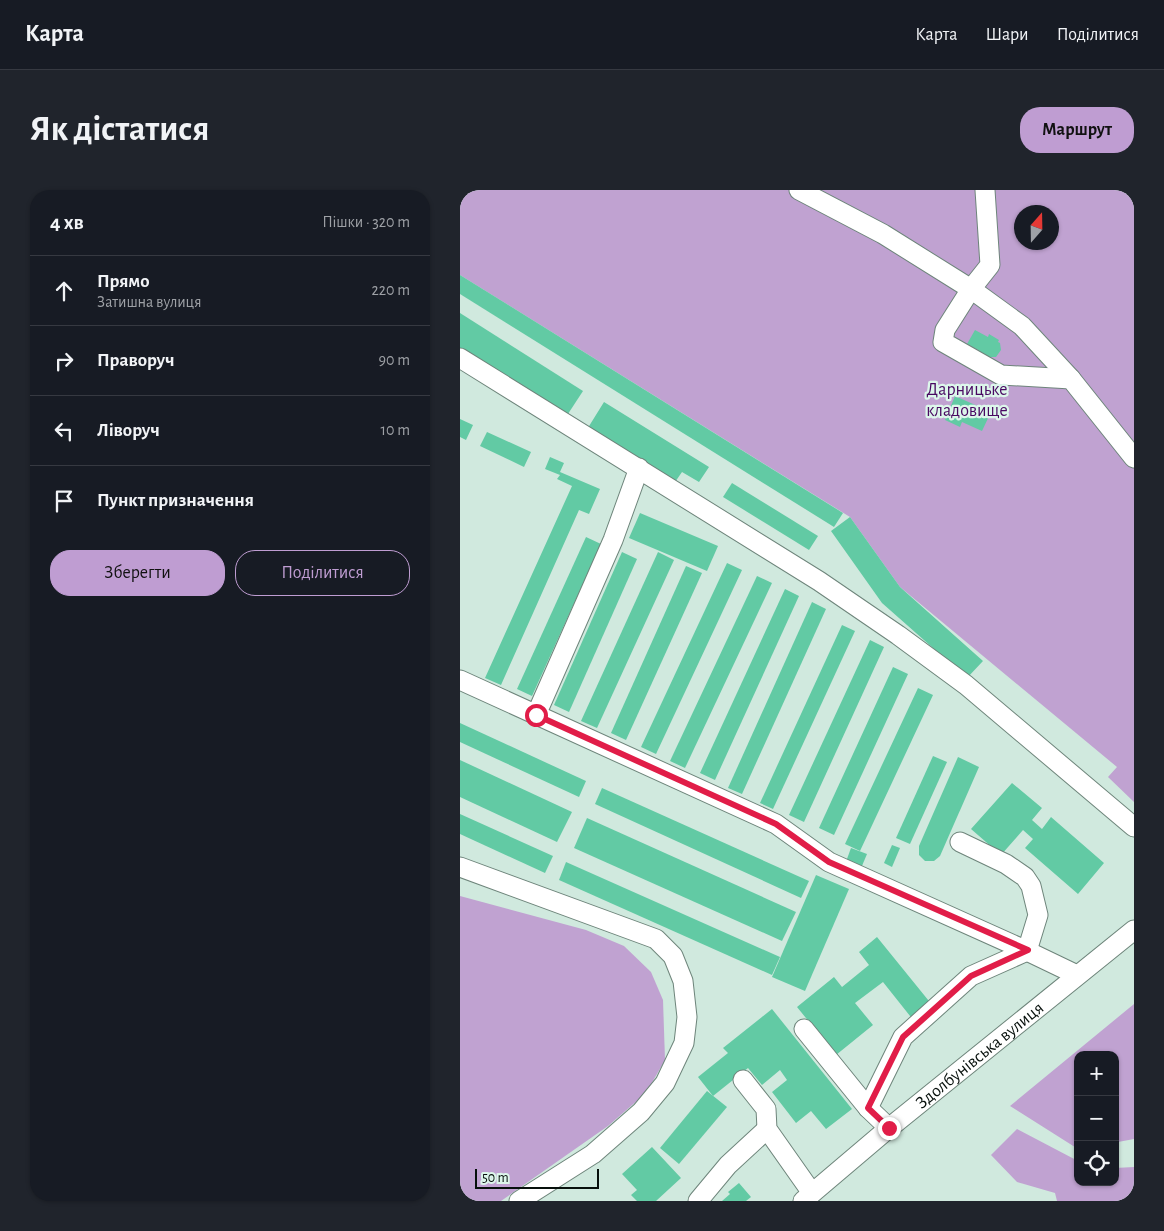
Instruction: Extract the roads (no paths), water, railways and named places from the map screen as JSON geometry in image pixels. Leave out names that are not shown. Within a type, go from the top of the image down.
[{"type":"street","points":[[799,190],[883,234],[971,289],[1022,326],[1071,379],[1134,458]]},
{"type":"street","points":[[985,190],[990,264],[971,289],[945,330],[943,342],[1001,375],[1071,379]]},
{"type":"street","points":[[460,358],[819,581],[966,686],[1134,827]]},
{"type":"street","points":[[536,715],[613,540],[639,468]]},
{"type":"street","points":[[460,680],[776,824],[829,862],[1028,950],[1077,974]]},
{"type":"street","points":[[868,1108],[903,1037],[971,976],[1028,950],[1038,915],[1031,886],[1024,877],[1012,868],[960,842]]},
{"type":"street","points":[[460,867],[656,939],[673,956],[684,981],[687,1017],[684,1043],[665,1083],[641,1112],[593,1154],[519,1201]]},
{"type":"street","name":"Здолбунівська вулиця","points":[[808,1197],[1077,974],[1134,930]]},
{"type":"street","points":[[804,1029],[868,1108],[889,1128]]},
{"type":"street","points":[[743,1080],[766,1109],[767,1130],[808,1197]]},
{"type":"street","points":[[698,1201],[728,1166],[767,1130]]},
{"type":"park label","name":"Дарницьке кладовище","points":[[967,399]]}]
